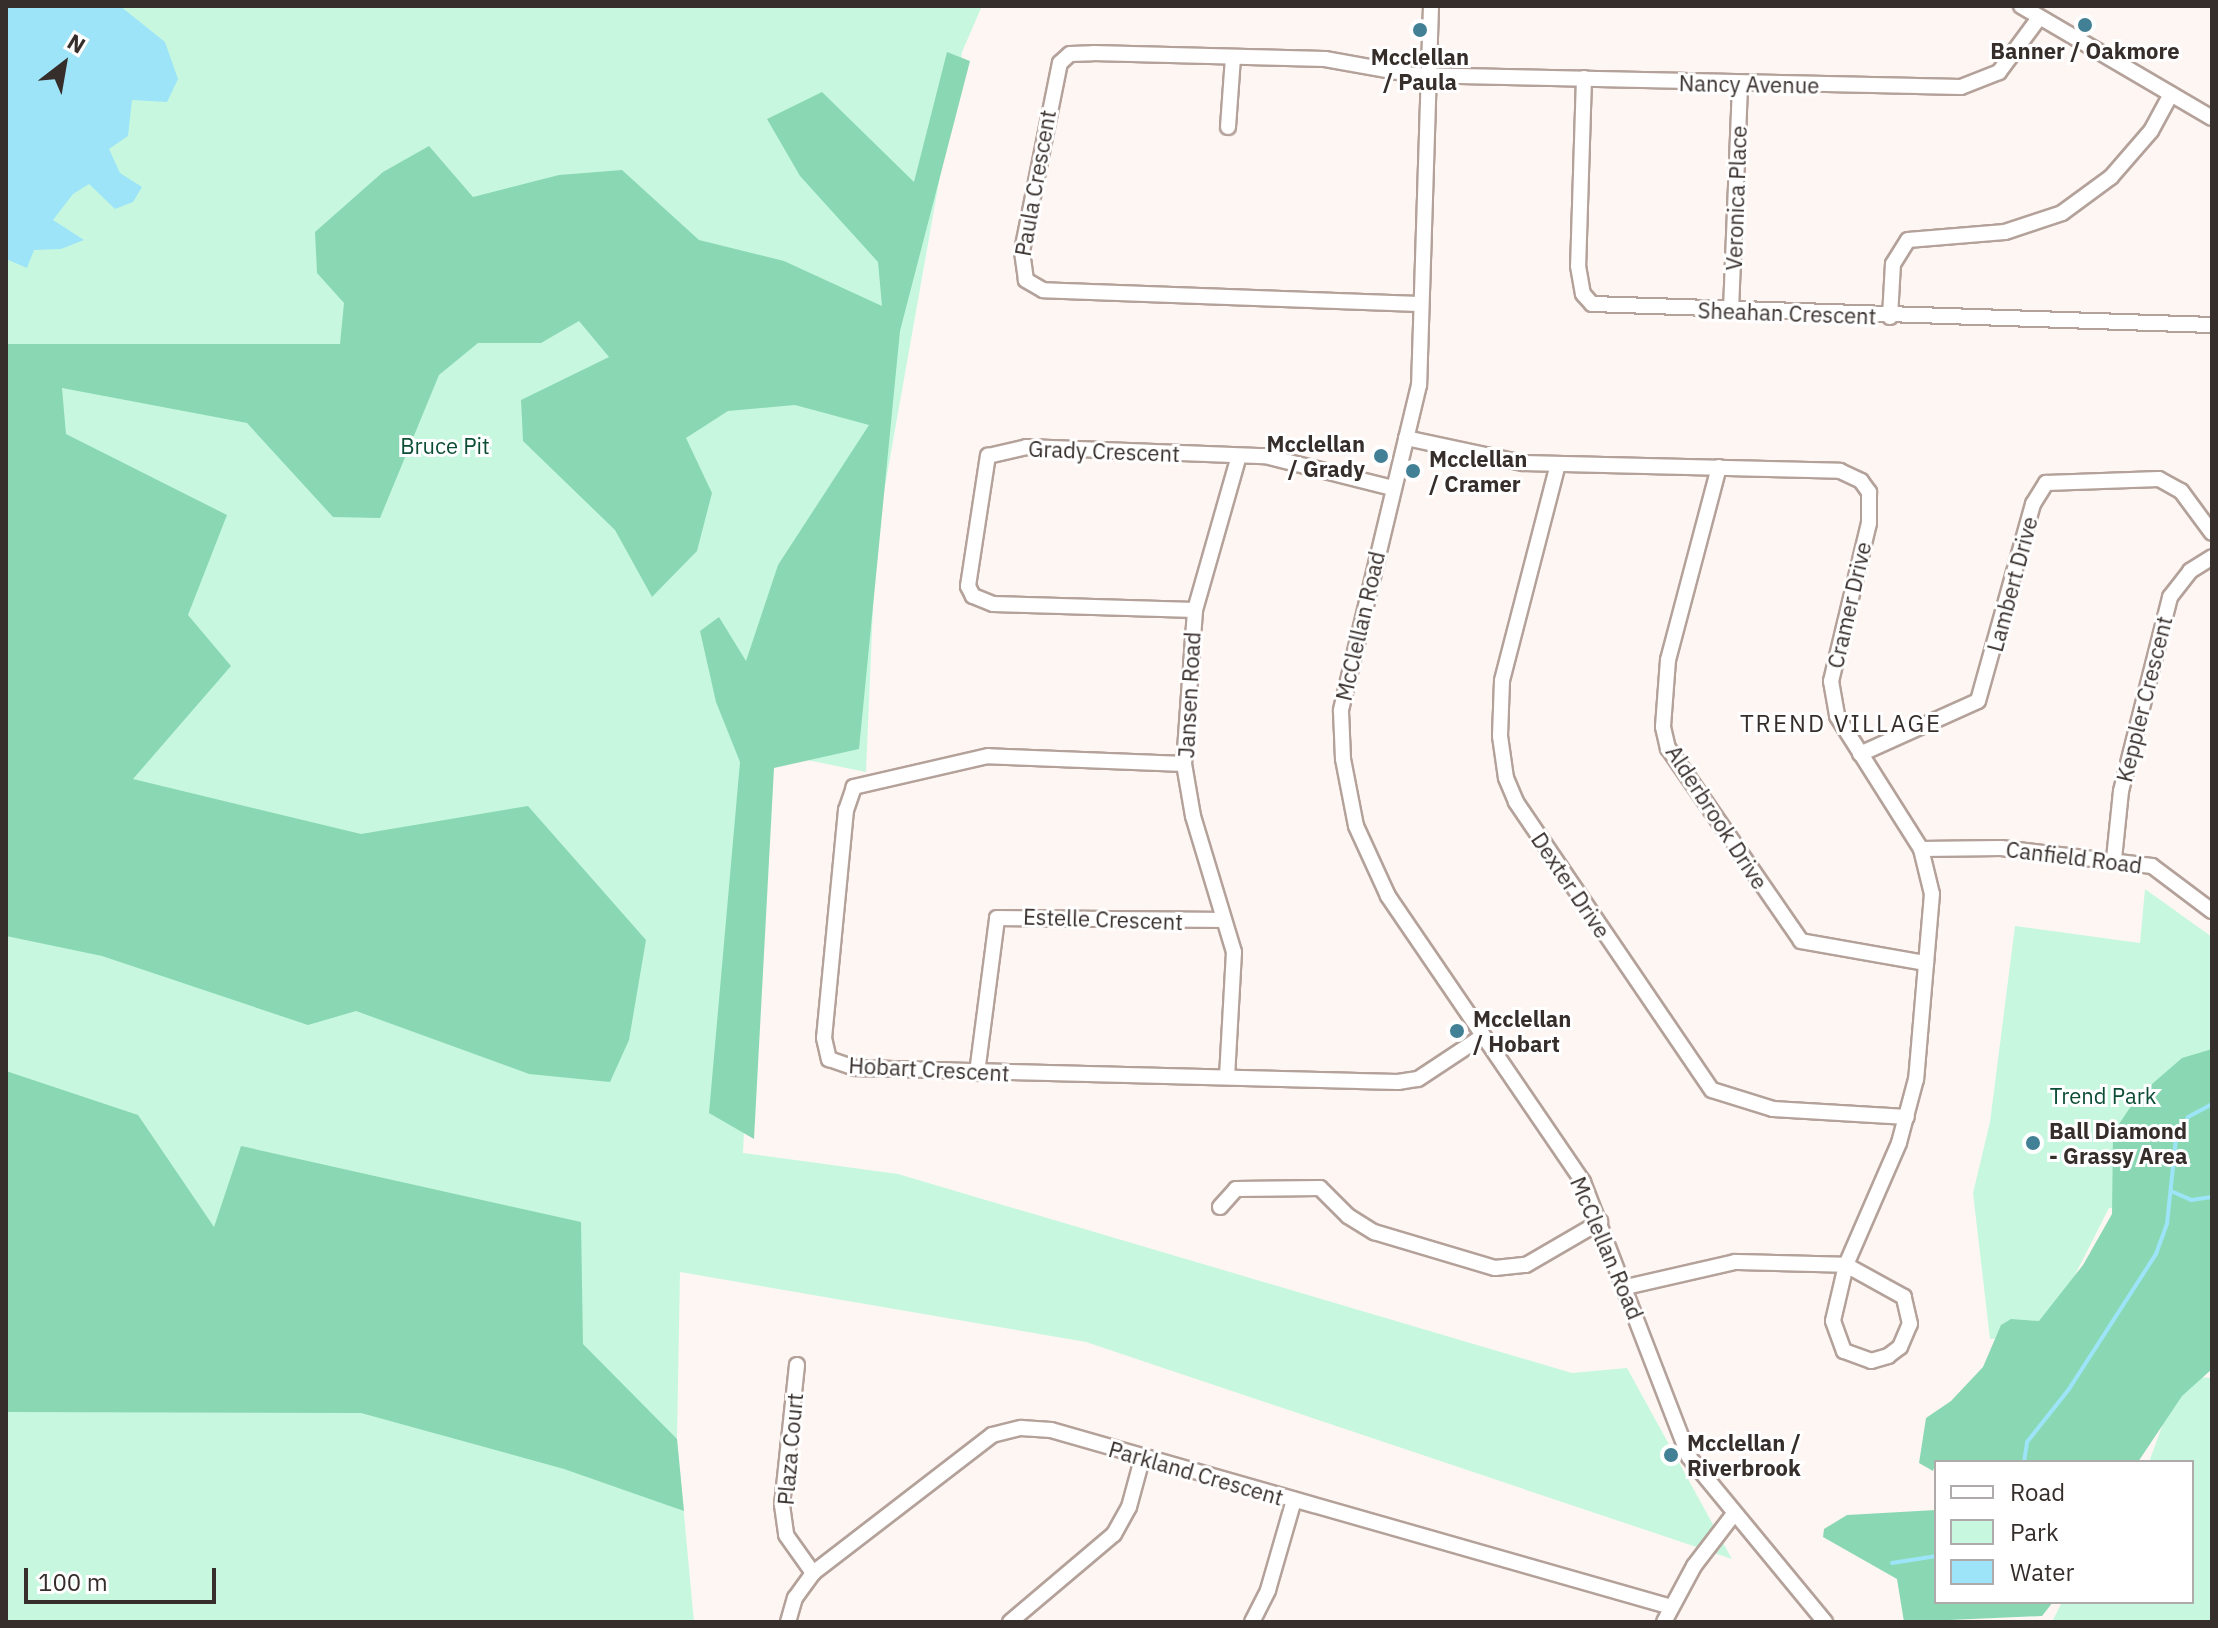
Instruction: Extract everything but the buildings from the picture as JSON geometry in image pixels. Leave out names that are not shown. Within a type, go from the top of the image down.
[{"type":"street","name":"McClellan Road","points":[[1431,6],[1419,304],[1419,385],[1345,679],[1342,735],[1356,826],[1388,896],[1583,1182],[1626,1287],[1678,1434],[1701,1475],[1825,1622]]},
{"type":"street","points":[[2021,6],[2212,118]]},
{"type":"street","name":"Nancy Avenue","points":[[1428,75],[1740,85],[1961,87],[1999,72],[2039,18]]},
{"type":"street","name":"Paula Crescent","points":[[1419,304],[1043,290],[1026,280],[1022,251],[1060,63],[1070,54],[1325,59],[1428,75]]},
{"type":"street","points":[[1228,127],[1233,57]]},
{"type":"street","name":"Sheahan Crescent","points":[[1584,78],[1578,266],[1583,294],[1592,304],[1613,308],[2212,325]]},
{"type":"street","name":"Veronica Place","points":[[1731,310],[1740,85]]},
{"type":"street","points":[[1890,317],[1893,264],[1908,240],[2005,232],[2062,213],[2111,177],[2151,131],[2171,94]]},
{"type":"street","name":"Cramer Drive","points":[[1406,438],[1469,454],[1558,464],[1840,471],[1861,481],[1869,492],[1869,523],[1831,681],[1837,716],[1921,849],[1932,894],[1916,1079],[1907,1117],[1857,1250],[1846,1265]]},
{"type":"street","name":"Grady Crescent","points":[[1195,610],[993,604],[973,596],[968,586],[988,456],[1026,447],[1265,456],[1392,488]]},
{"type":"street","name":"Jansen Road","points":[[1227,1077],[1234,952],[1193,816],[1184,764],[1195,610],[1239,456]]},
{"type":"street","name":"Dexter Drive","points":[[1558,464],[1502,681],[1500,736],[1506,778],[1516,802],[1712,1090],[1773,1109],[1907,1117]]},
{"type":"street","name":"Alderbrook Drive","points":[[1719,467],[1668,660],[1663,727],[1668,748],[1801,941],[1926,963]]},
{"type":"street","name":"Lambert Drive","points":[[1860,754],[1978,701],[2033,504],[2046,483],[2159,479],[2181,491],[2212,533]]},
{"type":"street","name":"Keppler Crescent","points":[[2114,859],[2121,791],[2170,597],[2190,571],[2212,557]]},
{"type":"street","name":"Hobart Crescent","points":[[1184,764],[988,756],[854,787],[846,810],[824,1038],[829,1059],[855,1068],[977,1073],[1408,1081],[1483,1036]]},
{"type":"street","name":"Canfield Road","points":[[1921,849],[2001,848],[2114,859],[2152,866],[2212,911]]},
{"type":"street","name":"Estelle Crescent","points":[[977,1073],[997,918],[1222,920]]},
{"type":"street","points":[[1220,1207],[1236,1189],[1320,1188],[1348,1216],[1374,1232],[1495,1268],[1526,1265],[1600,1222]]},
{"type":"street","points":[[1626,1287],[1735,1262],[1846,1265],[1904,1297],[1910,1324],[1900,1347],[1888,1356],[1871,1361],[1857,1358],[1844,1351],[1835,1336],[1834,1304],[1846,1265]]},
{"type":"street","name":"Plaza Court","points":[[797,1365],[782,1505],[786,1535],[813,1573]]},
{"type":"street","name":"Parkland Crescent","points":[[788,1622],[795,1598],[813,1573],[992,1435],[1021,1428],[1051,1430],[1142,1459],[1671,1607]]},
{"type":"street","points":[[1010,1622],[1114,1534],[1129,1507],[1142,1459]]},
{"type":"street","points":[[1252,1622],[1268,1590],[1294,1500]]},
{"type":"street","points":[[1664,1622],[1694,1566],[1733,1515]]},
{"type":"green space","name":"Bruce Pit","points":[[6,6],[982,6],[962,52],[876,537],[866,772],[768,752],[758,834],[743,1153],[898,1174],[1572,1373],[1627,1368],[1732,1559],[1086,1342],[680,1272],[677,1439],[694,1622],[6,1622]]},
{"type":"green space","points":[[947,52],[970,61],[900,331],[859,749],[774,768],[754,1139],[709,1113],[740,762],[716,702],[700,631],[719,617],[746,661],[778,565],[869,425],[795,405],[728,411],[686,438],[712,493],[697,551],[652,597],[615,530],[523,441],[521,400],[609,357],[579,321],[541,343],[478,343],[439,375],[380,518],[333,517],[247,423],[62,388],[66,434],[227,515],[188,615],[231,666],[133,779],[361,834],[528,806],[646,940],[629,1040],[610,1082],[529,1074],[356,1011],[308,1025],[102,956],[6,936],[6,344],[340,344],[344,303],[317,273],[315,232],[383,172],[429,146],[473,197],[559,175],[622,170],[699,240],[784,261],[882,306],[878,262],[800,176],[767,119],[822,92],[914,182]]},
{"type":"green space","name":"Trend Park","points":[[2145,889],[2212,937],[2212,1208],[2109,1208],[2044,1336],[1990,1339],[1973,1193],[1990,1122],[2015,926],[2140,943]]},
{"type":"green space","points":[[2212,1049],[2212,1369],[2182,1396],[2139,1460],[1934,1460],[1933,1471],[1919,1463],[1926,1418],[1951,1401],[1983,1367],[2001,1325],[2011,1319],[2039,1321],[2083,1265],[2112,1214],[2113,1133],[2137,1097],[2182,1058]]},
{"type":"green space","points":[[6,1071],[138,1115],[214,1227],[241,1146],[581,1222],[583,1344],[677,1439],[684,1511],[564,1469],[361,1413],[6,1412]]},
{"type":"green space","points":[[2195,1377],[2212,1378],[2212,1622],[2052,1622],[2061,1604],[2194,1604],[2194,1460],[2150,1460],[2176,1388]]},
{"type":"green space","points":[[1934,1510],[1934,1604],[2051,1604],[2042,1616],[1904,1622],[1897,1579],[1823,1537],[1824,1529],[1847,1515]]},
{"type":"water","points":[[6,6],[120,6],[165,42],[178,79],[167,102],[132,100],[128,136],[109,149],[120,173],[142,187],[133,202],[115,209],[89,184],[73,194],[53,220],[84,240],[61,249],[34,250],[27,268],[6,259]]},
{"type":"waterway","points":[[2024,1460],[2027,1442],[2069,1389],[2156,1254],[2167,1224],[2176,1138],[2188,1117],[2212,1104]]},
{"type":"waterway","points":[[2171,1191],[2191,1200],[2212,1197]]},
{"type":"waterway","points":[[1892,1563],[1934,1556]]},
{"type":"place","name":"Banner / Oakmore","points":[[2085,25]]},
{"type":"place","name":"Mcclellan / Paula","points":[[1420,30]]},
{"type":"place","name":"Mcclellan / Grady","points":[[1381,456]]},
{"type":"place","name":"Mcclellan / Cramer","points":[[1413,471]]},
{"type":"place","name":"Mcclellan / Hobart","points":[[1457,1031]]},
{"type":"place","name":"Ball Diamond - Grassy Area","points":[[2033,1143]]},
{"type":"place","name":"Mcclellan / Riverbrook","points":[[1671,1455]]},
{"type":"district","name":"TREND VILLAGE","points":[[1841,724]]}]
